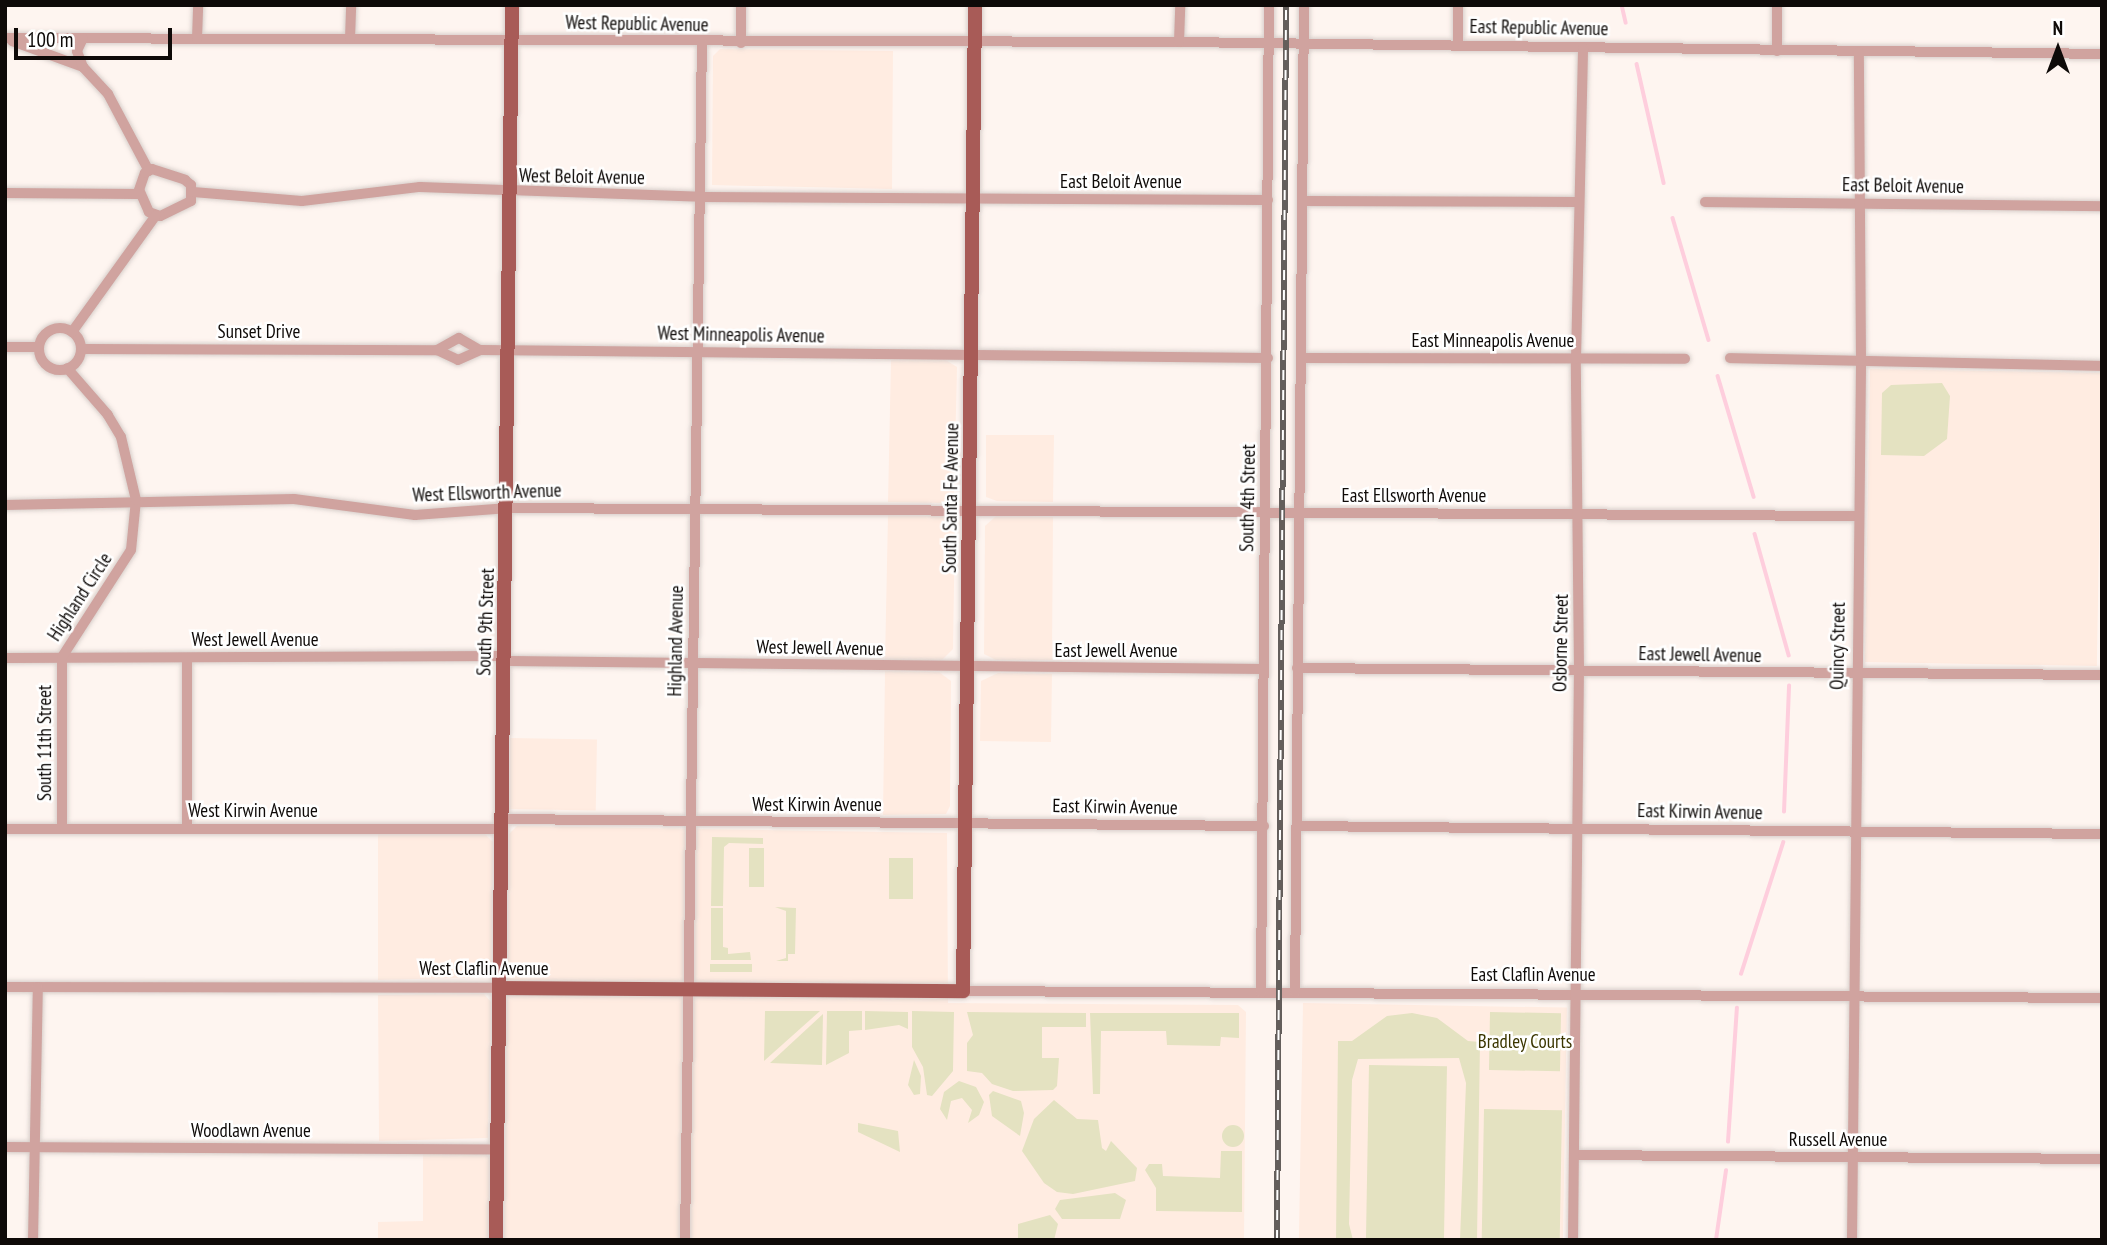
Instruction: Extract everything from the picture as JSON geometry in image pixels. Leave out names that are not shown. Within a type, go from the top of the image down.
[{"type":"main road","name":"South 9th Street","points":[[496,1240],[501,824],[509,508],[512,5]]},
{"type":"main road","name":"South Santa Fe Avenue","points":[[964,991],[975,5]]},
{"type":"main road","name":"West Claflin Avenue","points":[[500,988],[964,991]]},
{"type":"street","points":[[197,38],[198,5]]},
{"type":"street","points":[[350,39],[351,5]]},
{"type":"street","points":[[741,5],[741,43]]},
{"type":"street","points":[[1179,42],[1180,5]]},
{"type":"street","name":"South 4th Street","points":[[1261,992],[1269,5]]},
{"type":"street","points":[[1296,992],[1304,5]]},
{"type":"street","points":[[1458,5],[1458,44]]},
{"type":"street","points":[[1777,5],[1777,51]]},
{"type":"street","points":[[5,38],[83,67]]},
{"type":"street","name":"West Republic Avenue","points":[[5,38],[512,39],[975,44]]},
{"type":"street","points":[[83,38],[77,51],[83,67],[108,94],[149,171]]},
{"type":"street","name":"Highland Avenue","points":[[685,1240],[702,42]]},
{"type":"street","name":"East Republic Avenue","points":[[975,44],[1458,44],[2102,54]]},
{"type":"street","name":"Osborne Street","points":[[1573,1240],[1580,515],[1576,359],[1583,47]]},
{"type":"street","name":"Quincy Street","points":[[1852,1240],[1855,675],[1861,361],[1857,203],[1859,52]]},
{"type":"street","points":[[72,332],[156,215],[176,211],[191,201],[193,192],[185,180],[161,169],[149,171]]},
{"type":"street","points":[[149,171],[139,194],[143,206],[156,215]]},
{"type":"street","name":"West Beloit Avenue","points":[[193,192],[302,201],[420,187],[496,189],[511,193],[973,199]]},
{"type":"street","points":[[5,193],[139,194]]},
{"type":"street","name":"East Beloit Avenue","points":[[973,199],[1268,200]]},
{"type":"street","points":[[1303,201],[1579,202]]},
{"type":"street","name":"East Beloit Avenue","points":[[1704,202],[2102,206]]},
{"type":"street","points":[[5,347],[38,347],[51,332],[72,332]]},
{"type":"street","points":[[38,347],[42,360],[61,370],[67,368],[77,362],[82,349],[72,332]]},
{"type":"street","name":"Sunset Drive","points":[[437,350],[459,338],[480,350]]},
{"type":"street","name":"Sunset Drive","points":[[82,349],[437,350],[458,360],[480,350],[510,350]]},
{"type":"street","name":"West Minneapolis Avenue","points":[[510,350],[972,355]]},
{"type":"street","points":[[972,355],[1268,358]]},
{"type":"street","name":"East Minneapolis Avenue","points":[[1301,358],[1685,359]]},
{"type":"street","points":[[1730,358],[2102,366]]},
{"type":"street","name":"Highland Circle","points":[[62,657],[131,550],[136,500],[121,437],[108,415],[67,368]]},
{"type":"street","name":"West Ellsworth Avenue","points":[[5,505],[116,505],[136,500],[294,499],[415,515],[509,508],[971,512]]},
{"type":"street","name":"East Ellsworth Avenue","points":[[971,512],[1857,516]]},
{"type":"street","name":"South 11th Street","points":[[62,657],[62,828]]},
{"type":"street","name":"West Jewell Avenue","points":[[5,658],[505,659],[968,667]]},
{"type":"street","points":[[187,658],[187,828]]},
{"type":"street","name":"East Jewell Avenue","points":[[968,667],[1264,669]]},
{"type":"street","name":"East Jewell Avenue","points":[[1297,668],[1855,675],[2102,675]]},
{"type":"street","name":"West Kirwin Avenue","points":[[5,829],[692,821],[965,823]]},
{"type":"street","name":"East Kirwin Avenue","points":[[965,823],[1264,826]]},
{"type":"street","name":"East Kirwin Avenue","points":[[1297,826],[2102,834]]},
{"type":"street","name":"West Claflin Avenue","points":[[5,987],[500,988]]},
{"type":"street","points":[[33,1240],[38,987]]},
{"type":"street","name":"East Claflin Avenue","points":[[964,991],[2102,998]]},
{"type":"street","name":"Woodlawn Avenue","points":[[5,1147],[497,1150]]},
{"type":"street","name":"Russell Avenue","points":[[1574,1155],[2102,1159]]},
{"type":"shaded area","points":[[720,49],[893,51],[892,189],[712,185],[713,56]]},
{"type":"shaded area","points":[[944,359],[957,367],[954,495],[942,503],[888,502],[891,360]]},
{"type":"shaded area","points":[[1870,369],[2102,373],[2097,666],[1865,662]]},
{"type":"shaded area","points":[[986,435],[1054,435],[1053,502],[997,501],[986,497]]},
{"type":"shaded area","points":[[888,515],[948,516],[955,522],[953,649],[942,660],[885,660]]},
{"type":"shaded area","points":[[996,516],[1053,517],[1052,660],[996,660],[984,654],[985,526]]},
{"type":"shaded area","points":[[885,671],[939,672],[951,681],[950,806],[946,814],[883,815]]},
{"type":"shaded area","points":[[998,673],[1052,674],[1051,742],[980,741],[981,681]]},
{"type":"shaded area","points":[[510,738],[597,740],[596,811],[509,809]]},
{"type":"shaded area","points":[[517,826],[947,833],[948,1003],[1238,1005],[1246,1012],[1244,1240],[504,1240],[509,834]]},
{"type":"shaded area","points":[[484,833],[493,842],[491,977],[378,980],[378,834]]},
{"type":"shaded area","points":[[484,994],[491,1002],[488,1138],[379,1141],[378,995]]},
{"type":"shaded area","points":[[1303,1003],[1567,1008],[1563,1240],[1299,1240]]},
{"type":"shaded area","points":[[423,1154],[486,1154],[490,1159],[488,1240],[378,1240],[378,1222],[423,1221]]},
{"type":"green space","points":[[1942,383],[1950,396],[1947,439],[1924,456],[1881,455],[1882,393],[1891,385]]},
{"type":"green space","points":[[712,837],[763,838],[763,844],[729,843],[724,847],[723,906],[711,906]]},
{"type":"green space","points":[[749,848],[764,848],[764,887],[749,887]]},
{"type":"green space","points":[[889,858],[913,858],[913,899],[889,899]]},
{"type":"green space","points":[[775,907],[796,908],[795,954],[788,954],[788,961],[776,961],[786,958],[786,911]]},
{"type":"green space","points":[[711,908],[723,908],[723,947],[728,948],[728,954],[750,952],[751,960],[711,960]]},
{"type":"green space","points":[[710,964],[752,964],[752,972],[710,972]]},
{"type":"green space","points":[[765,1011],[820,1011],[764,1061]]},
{"type":"green space","points":[[827,1011],[862,1011],[862,1030],[849,1031],[849,1053],[826,1065]]},
{"type":"green space","points":[[865,1011],[908,1012],[908,1029],[899,1025],[865,1030]]},
{"type":"green space","points":[[912,1011],[954,1012],[953,1071],[932,1096],[927,1095],[923,1067],[912,1047]]},
{"type":"green space","points":[[967,1012],[1086,1013],[1086,1027],[1042,1027],[1042,1058],[1059,1058],[1057,1086],[1053,1090],[1013,1091],[992,1084],[982,1073],[967,1071],[967,1043],[973,1035]]},
{"type":"green space","name":"Bradley Courts","points":[[1490,1012],[1561,1013],[1560,1071],[1489,1070]]},
{"type":"green space","points":[[1090,1013],[1239,1013],[1239,1038],[1221,1037],[1220,1046],[1167,1045],[1166,1031],[1101,1031],[1100,1094],[1093,1094]]},
{"type":"green space","points":[[1412,1013],[1437,1018],[1468,1041],[1480,1042],[1477,1240],[1460,1240],[1466,1083],[1459,1058],[1358,1059],[1352,1080],[1349,1224],[1353,1240],[1336,1240],[1338,1041],[1352,1041],[1387,1016]]},
{"type":"green space","points":[[823,1014],[822,1065],[770,1063]]},
{"type":"green space","points":[[914,1060],[921,1076],[920,1094],[914,1095],[908,1085]]},
{"type":"green space","points":[[1369,1065],[1447,1066],[1444,1240],[1366,1240]]},
{"type":"green space","points":[[959,1081],[976,1087],[984,1102],[979,1115],[968,1123],[972,1110],[962,1098],[951,1101],[947,1120],[940,1109],[944,1092]]},
{"type":"green space","points":[[993,1091],[1021,1101],[1024,1113],[1020,1136],[992,1116],[989,1095]]},
{"type":"green space","points":[[1054,1100],[1077,1119],[1098,1120],[1102,1148],[1106,1151],[1111,1141],[1137,1168],[1135,1181],[1073,1194],[1057,1192],[1044,1183],[1022,1151],[1034,1119]]},
{"type":"green space","points":[[1484,1109],[1562,1110],[1560,1240],[1482,1240]]},
{"type":"green space","points":[[858,1123],[898,1131],[900,1152],[858,1132]]},
{"type":"green space","points":[[1233,1125],[1241,1128],[1244,1136],[1241,1144],[1233,1147],[1225,1144],[1222,1136],[1225,1128]]},
{"type":"green space","points":[[1221,1151],[1242,1151],[1242,1212],[1156,1211],[1156,1188],[1145,1170],[1149,1164],[1162,1164],[1163,1176],[1220,1178]]},
{"type":"green space","points":[[1115,1193],[1126,1200],[1120,1219],[1062,1219],[1055,1209],[1060,1200]]},
{"type":"green space","points":[[1050,1215],[1058,1224],[1054,1240],[1018,1240],[1018,1224]]},
{"type":"waterway","points":[[1622,5],[1626,23]]},
{"type":"waterway","points":[[1637,64],[1664,183]]},
{"type":"waterway","points":[[1673,218],[1709,340]]},
{"type":"waterway","points":[[1718,376],[1754,497]]},
{"type":"waterway","points":[[1755,534],[1789,655]]},
{"type":"waterway","points":[[1784,812],[1789,686]]},
{"type":"waterway","points":[[1741,974],[1783,843]]},
{"type":"waterway","points":[[1728,1142],[1737,1008]]},
{"type":"waterway","points":[[1716,1240],[1726,1171]]},
{"type":"railway","points":[[1277,1240],[1286,5]]}]
